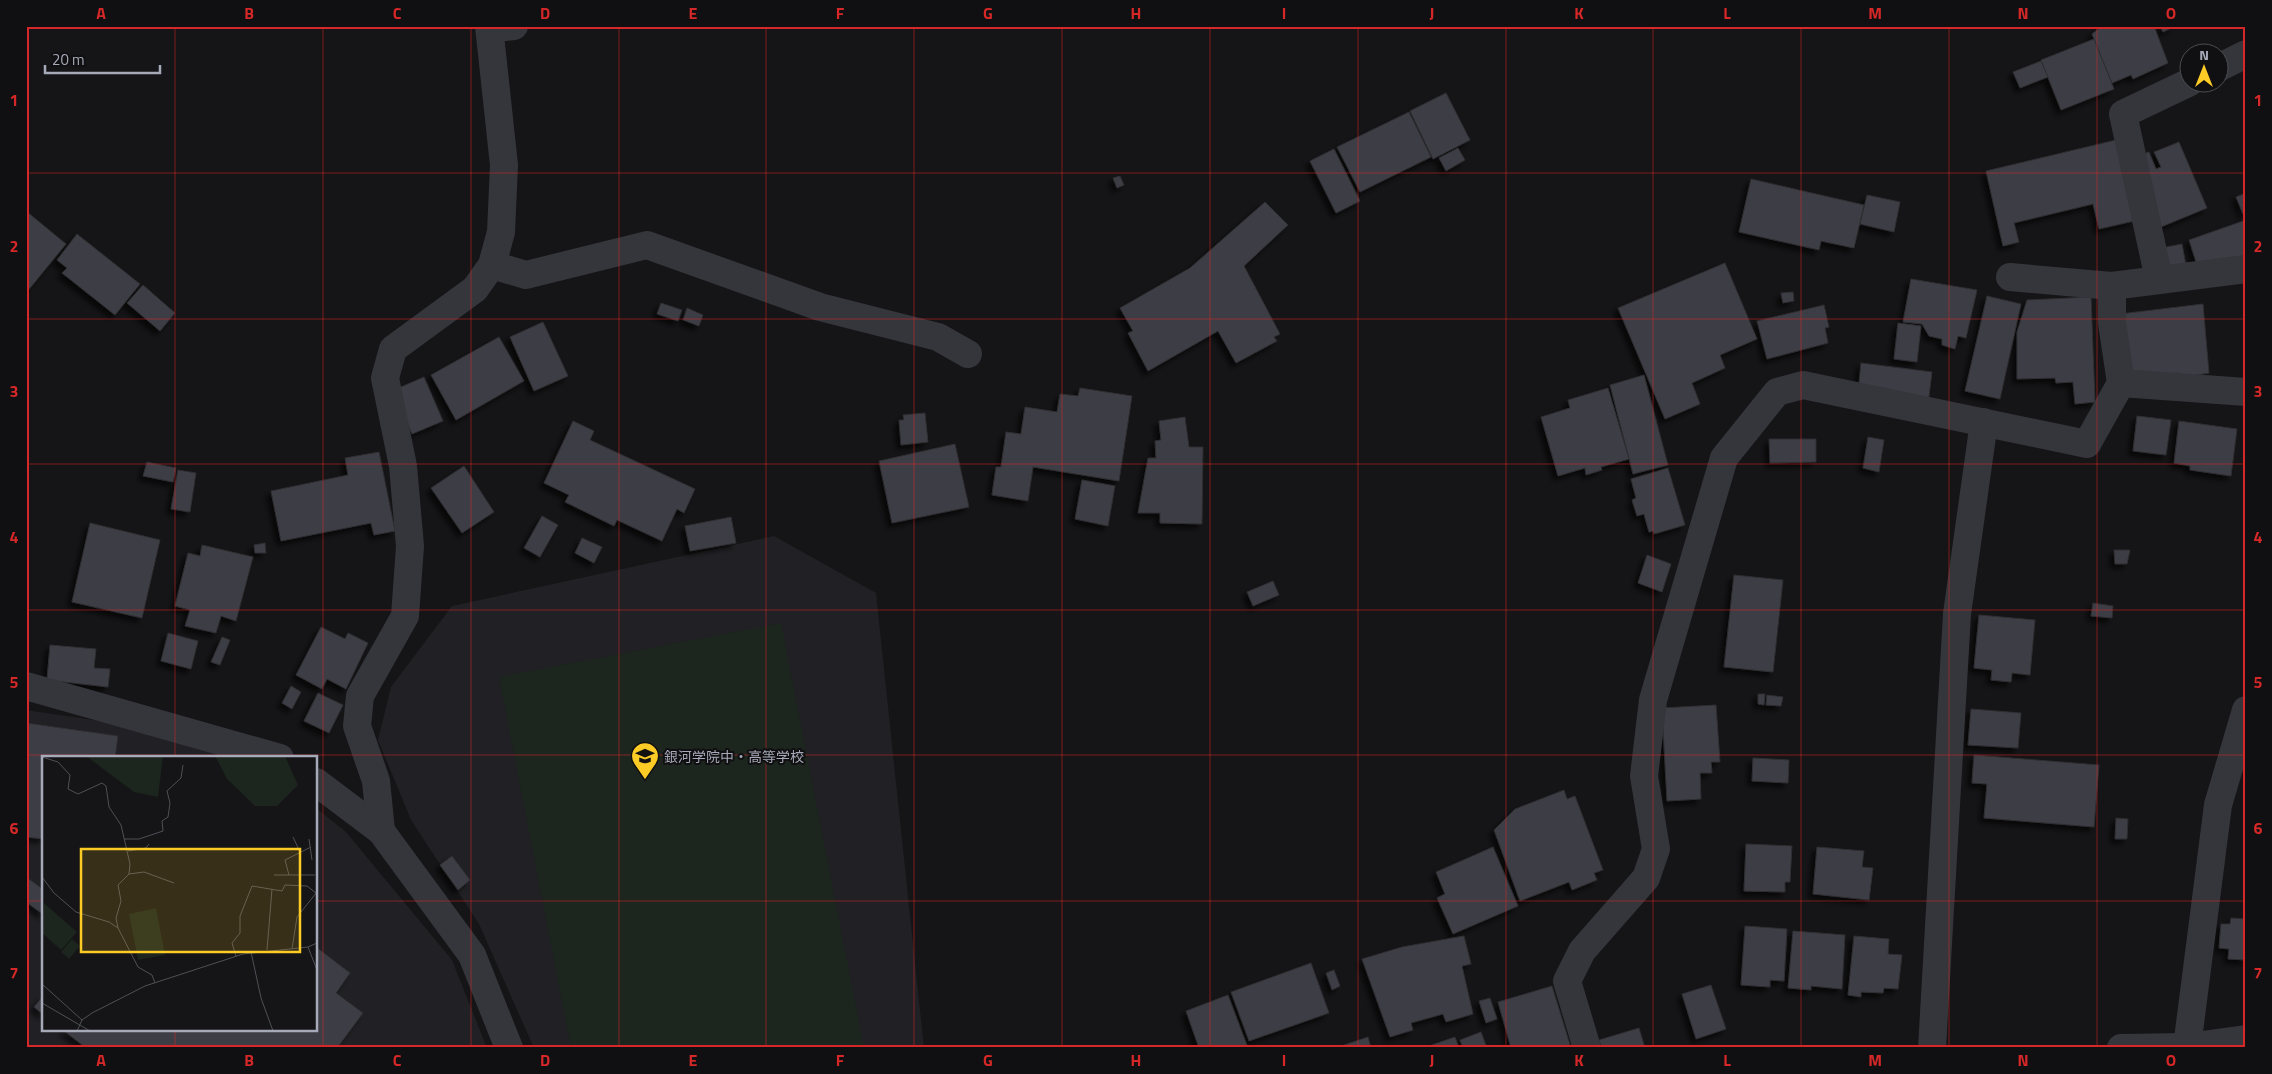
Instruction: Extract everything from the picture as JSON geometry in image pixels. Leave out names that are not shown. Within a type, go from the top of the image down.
[{"type":"street","points":[[381,831],[376,781],[357,726],[360,696],[405,616],[410,546],[403,466],[385,378],[393,349],[475,289],[492,265],[501,232],[504,165],[498,27]]},
{"type":"street","points":[[2230,62],[2246,54]]},
{"type":"street","points":[[2159,279],[2123,114],[2180,87]]},
{"type":"street","points":[[492,265],[526,276],[647,245],[820,306],[938,337],[968,354]]},
{"type":"street","points":[[2010,277],[2112,286],[2246,269]]},
{"type":"street","points":[[1587,1048],[1567,981],[1582,951],[1646,878],[1656,849],[1644,776],[1653,700],[1724,458],[1777,392],[1803,385],[2087,444],[2121,383],[2112,323],[2112,286]]},
{"type":"street","points":[[2121,383],[2246,392]]},
{"type":"street","points":[[1932,1048],[1957,614],[1984,422]]},
{"type":"street","points":[[26,686],[273,756]]},
{"type":"street","points":[[2187,1047],[2218,805],[2246,710]]},
{"type":"street","points":[[318,784],[381,831],[472,955],[509,1048]]},
{"type":"street","points":[[2121,1048],[2187,1047],[2246,1039]]},
{"type":"shaded area","name":"銀河学院中・高等学校","points":[[774,536],[876,593],[924,1048],[534,1048],[479,924],[411,820],[378,740],[391,687],[452,606]]},
{"type":"shaded area","points":[[781,623],[864,1048],[571,1048],[499,677]]},
{"type":"shaded area","points":[[26,710],[181,733],[230,756],[42,756],[42,1032],[318,1032],[318,810],[346,832],[452,960],[487,1048],[26,1048]]},
{"type":"building","points":[[2102,26],[2154,26],[2168,63],[2133,79],[2131,75],[2112,83],[2092,34]]},
{"type":"building","points":[[2160,26],[2175,26],[2163,32]]},
{"type":"building","points":[[2094,39],[2114,89],[2061,110],[2041,60]]},
{"type":"building","points":[[2041,61],[2048,77],[2020,88],[2013,72]]},
{"type":"building","points":[[1446,93],[1470,140],[1433,159],[1410,111]]},
{"type":"building","points":[[1409,112],[1431,157],[1360,192],[1337,147]]},
{"type":"building","points":[[2116,140],[2134,221],[2099,229],[2093,204],[2014,223],[2019,242],[2003,246],[1986,171]]},
{"type":"building","points":[[2179,142],[2207,208],[2156,229],[2137,157],[2149,152],[2156,169],[2161,167],[2154,152]]},
{"type":"building","points":[[1458,148],[1465,160],[1446,171],[1439,158]]},
{"type":"building","points":[[1334,149],[1360,201],[1336,213],[1310,161]]},
{"type":"building","points":[[1120,176],[1124,185],[1117,188],[1113,178]]},
{"type":"building","points":[[1751,179],[1864,205],[1854,248],[1821,241],[1819,250],[1739,232]]},
{"type":"building","points":[[2246,193],[2246,213],[2243,214],[2236,197]]},
{"type":"building","points":[[1867,195],[1900,202],[1894,232],[1860,224]]},
{"type":"building","points":[[1265,202],[1288,225],[1244,266],[1280,334],[1274,337],[1277,341],[1236,363],[1218,331],[1148,371],[1128,333],[1133,331],[1120,308],[1190,268]]},
{"type":"building","points":[[26,211],[66,244],[26,293]]},
{"type":"building","points":[[2246,220],[2246,266],[2199,271],[2189,240]]},
{"type":"building","points":[[77,234],[140,284],[115,315],[62,273],[67,268],[57,260]]},
{"type":"building","points":[[2182,244],[2187,271],[2162,275],[2156,249]]},
{"type":"building","points":[[1725,263],[1757,339],[1720,355],[1725,368],[1692,383],[1700,404],[1665,419],[1618,308]]},
{"type":"building","points":[[1911,279],[1977,290],[1966,338],[1958,336],[1955,349],[1942,345],[1942,339],[1929,336],[1922,324],[1903,322]]},
{"type":"building","points":[[143,285],[175,313],[160,331],[127,303]]},
{"type":"building","points":[[1793,292],[1794,301],[1783,303],[1781,293]]},
{"type":"building","points":[[1987,296],[2021,304],[2000,399],[1965,391]]},
{"type":"building","points":[[2091,297],[2095,402],[2075,404],[2073,382],[2056,383],[2055,378],[2017,379],[2017,332],[2027,300]]},
{"type":"building","points":[[661,303],[682,310],[678,321],[657,314]]},
{"type":"building","points":[[2203,304],[2209,373],[2179,378],[2178,373],[2133,376],[2120,314]]},
{"type":"building","points":[[1824,305],[1829,327],[1825,328],[1828,343],[1767,359],[1757,321]]},
{"type":"building","points":[[687,308],[703,315],[699,326],[683,320]]},
{"type":"building","points":[[543,322],[568,376],[534,391],[510,337]]},
{"type":"building","points":[[1898,323],[1921,326],[1917,362],[1894,359]]},
{"type":"building","points":[[499,337],[524,381],[456,420],[431,375]]},
{"type":"building","points":[[1861,363],[1932,372],[1928,404],[1858,394]]},
{"type":"building","points":[[1644,375],[1668,465],[1633,474],[1610,385]]},
{"type":"building","points":[[424,377],[443,421],[412,434],[394,390]]},
{"type":"building","points":[[1080,388],[1132,396],[1119,481],[1033,467],[1028,501],[992,495],[996,467],[1001,467],[1006,432],[1021,434],[1025,407],[1057,412],[1060,394],[1078,396]]},
{"type":"building","points":[[1608,388],[1629,459],[1601,467],[1602,470],[1586,475],[1585,468],[1558,476],[1541,417],[1570,408],[1568,400]]},
{"type":"building","points":[[925,413],[928,442],[901,445],[899,420],[904,420],[903,415]]},
{"type":"building","points":[[2137,416],[2171,420],[2166,455],[2133,451]]},
{"type":"building","points":[[1185,417],[1189,447],[1203,447],[1202,524],[1160,523],[1160,513],[1138,513],[1148,458],[1156,458],[1155,441],[1161,440],[1159,421]]},
{"type":"building","points":[[573,421],[594,431],[590,440],[695,489],[684,513],[677,509],[662,541],[617,520],[614,526],[565,502],[569,495],[544,483]]},
{"type":"building","points":[[2179,421],[2237,429],[2231,476],[2190,470],[2190,466],[2174,463]]},
{"type":"building","points":[[1868,437],[1884,440],[1879,472],[1863,468]]},
{"type":"building","points":[[1769,439],[1816,439],[1816,462],[1770,463]]},
{"type":"building","points":[[955,444],[969,507],[892,523],[879,461]]},
{"type":"building","points":[[379,452],[395,531],[374,535],[371,523],[281,541],[271,491],[348,475],[345,458]]},
{"type":"building","points":[[147,462],[176,468],[173,482],[143,476]]},
{"type":"building","points":[[464,466],[494,512],[462,533],[431,488]]},
{"type":"building","points":[[1668,468],[1685,525],[1654,534],[1653,531],[1649,532],[1644,514],[1637,516],[1632,500],[1636,498],[1631,479]]},
{"type":"building","points":[[178,470],[196,473],[190,512],[171,509]]},
{"type":"building","points":[[1082,480],[1115,486],[1108,526],[1075,519]]},
{"type":"building","points":[[542,516],[558,525],[540,557],[524,548]]},
{"type":"building","points":[[731,517],[736,543],[690,551],[685,526]]},
{"type":"building","points":[[90,523],[160,540],[142,618],[72,602]]},
{"type":"building","points":[[582,538],[602,547],[594,563],[575,553]]},
{"type":"building","points":[[265,543],[266,553],[255,553],[254,545]]},
{"type":"building","points":[[202,545],[253,557],[236,621],[221,616],[216,633],[185,626],[190,610],[175,606],[188,553],[200,556]]},
{"type":"building","points":[[2114,550],[2130,550],[2127,564],[2115,564]]},
{"type":"building","points":[[1647,555],[1671,564],[1662,592],[1638,583]]},
{"type":"building","points":[[1734,575],[1783,580],[1773,672],[1724,667]]},
{"type":"building","points":[[1273,581],[1279,595],[1253,606],[1247,592]]},
{"type":"building","points":[[2093,603],[2113,606],[2112,618],[2091,616]]},
{"type":"building","points":[[1979,615],[2035,620],[2030,675],[2012,673],[2011,682],[1991,680],[1992,670],[1974,668]]},
{"type":"building","points":[[321,627],[345,639],[348,633],[368,643],[346,689],[327,679],[322,689],[296,675]]},
{"type":"building","points":[[168,633],[198,641],[191,669],[161,661]]},
{"type":"building","points":[[222,637],[230,640],[220,665],[211,662]]},
{"type":"building","points":[[50,645],[96,649],[94,668],[110,669],[108,687],[47,680]]},
{"type":"building","points":[[291,686],[301,692],[292,709],[282,703]]},
{"type":"building","points":[[318,693],[343,705],[329,733],[304,721]]},
{"type":"building","points":[[1758,694],[1765,694],[1764,705],[1758,704]]},
{"type":"building","points":[[1767,695],[1783,697],[1781,706],[1766,705]]},
{"type":"building","points":[[1716,705],[1720,762],[1711,762],[1712,773],[1700,773],[1701,799],[1667,801],[1662,708]]},
{"type":"building","points":[[1971,709],[2021,713],[2018,748],[1968,745]]},
{"type":"building","points":[[26,723],[118,736],[115,756],[42,756],[42,839],[26,837]]},
{"type":"building","points":[[1974,755],[2099,765],[2094,827],[1984,818],[1987,784],[1972,783]]},
{"type":"building","points":[[1753,758],[1789,760],[1788,783],[1752,781]]},
{"type":"building","points":[[1564,790],[1567,799],[1575,796],[1603,870],[1594,873],[1597,880],[1572,890],[1569,882],[1520,901],[1494,830],[1515,809]]},
{"type":"building","points":[[2116,818],[2128,819],[2127,839],[2115,839]]},
{"type":"building","points":[[1746,844],[1792,846],[1790,882],[1785,882],[1785,892],[1744,891]]},
{"type":"building","points":[[1493,847],[1518,906],[1453,934],[1437,898],[1445,894],[1436,872]]},
{"type":"building","points":[[1817,847],[1864,851],[1862,867],[1873,868],[1869,900],[1813,894]]},
{"type":"building","points":[[452,856],[470,880],[458,890],[440,865]]},
{"type":"building","points":[[26,877],[42,889],[42,914],[26,902]]},
{"type":"building","points":[[2231,918],[2246,919],[2246,960],[2228,959],[2229,949],[2219,948],[2221,924],[2230,924]]},
{"type":"building","points":[[1745,926],[1787,929],[1784,981],[1770,980],[1770,987],[1741,985]]},
{"type":"building","points":[[1793,931],[1845,935],[1842,989],[1811,986],[1811,990],[1788,988]]},
{"type":"building","points":[[1464,936],[1471,964],[1462,966],[1473,1014],[1446,1022],[1443,1014],[1411,1023],[1413,1030],[1390,1037],[1362,959],[1402,947]]},
{"type":"building","points":[[1854,936],[1889,939],[1888,954],[1902,955],[1898,989],[1884,988],[1883,993],[1861,992],[1861,997],[1848,995]]},
{"type":"building","points":[[318,949],[350,973],[336,993],[363,1013],[337,1048],[86,1048],[66,1032],[318,1032]]},
{"type":"building","points":[[1311,963],[1329,1013],[1249,1041],[1231,992]]},
{"type":"building","points":[[1334,970],[1340,986],[1332,990],[1326,973]]},
{"type":"building","points":[[1711,985],[1726,1029],[1696,1039],[1682,994]]},
{"type":"building","points":[[1552,986],[1571,1048],[1511,1048],[1498,1002]]},
{"type":"building","points":[[1228,995],[1248,1048],[1199,1048],[1186,1011]]},
{"type":"building","points":[[42,997],[42,1013],[34,1007]]},
{"type":"building","points":[[1490,998],[1497,1019],[1486,1023],[1479,1001]]},
{"type":"building","points":[[1639,1028],[1645,1048],[1602,1048],[1599,1040]]},
{"type":"building","points":[[1481,1032],[1487,1048],[1463,1048],[1460,1040]]},
{"type":"building","points":[[1368,1037],[1371,1048],[1335,1048]]},
{"type":"building","points":[[1455,1037],[1459,1048],[1423,1048]]},
{"type":"place","name":"銀河学院中・高等学校","points":[[645,780]]}]
